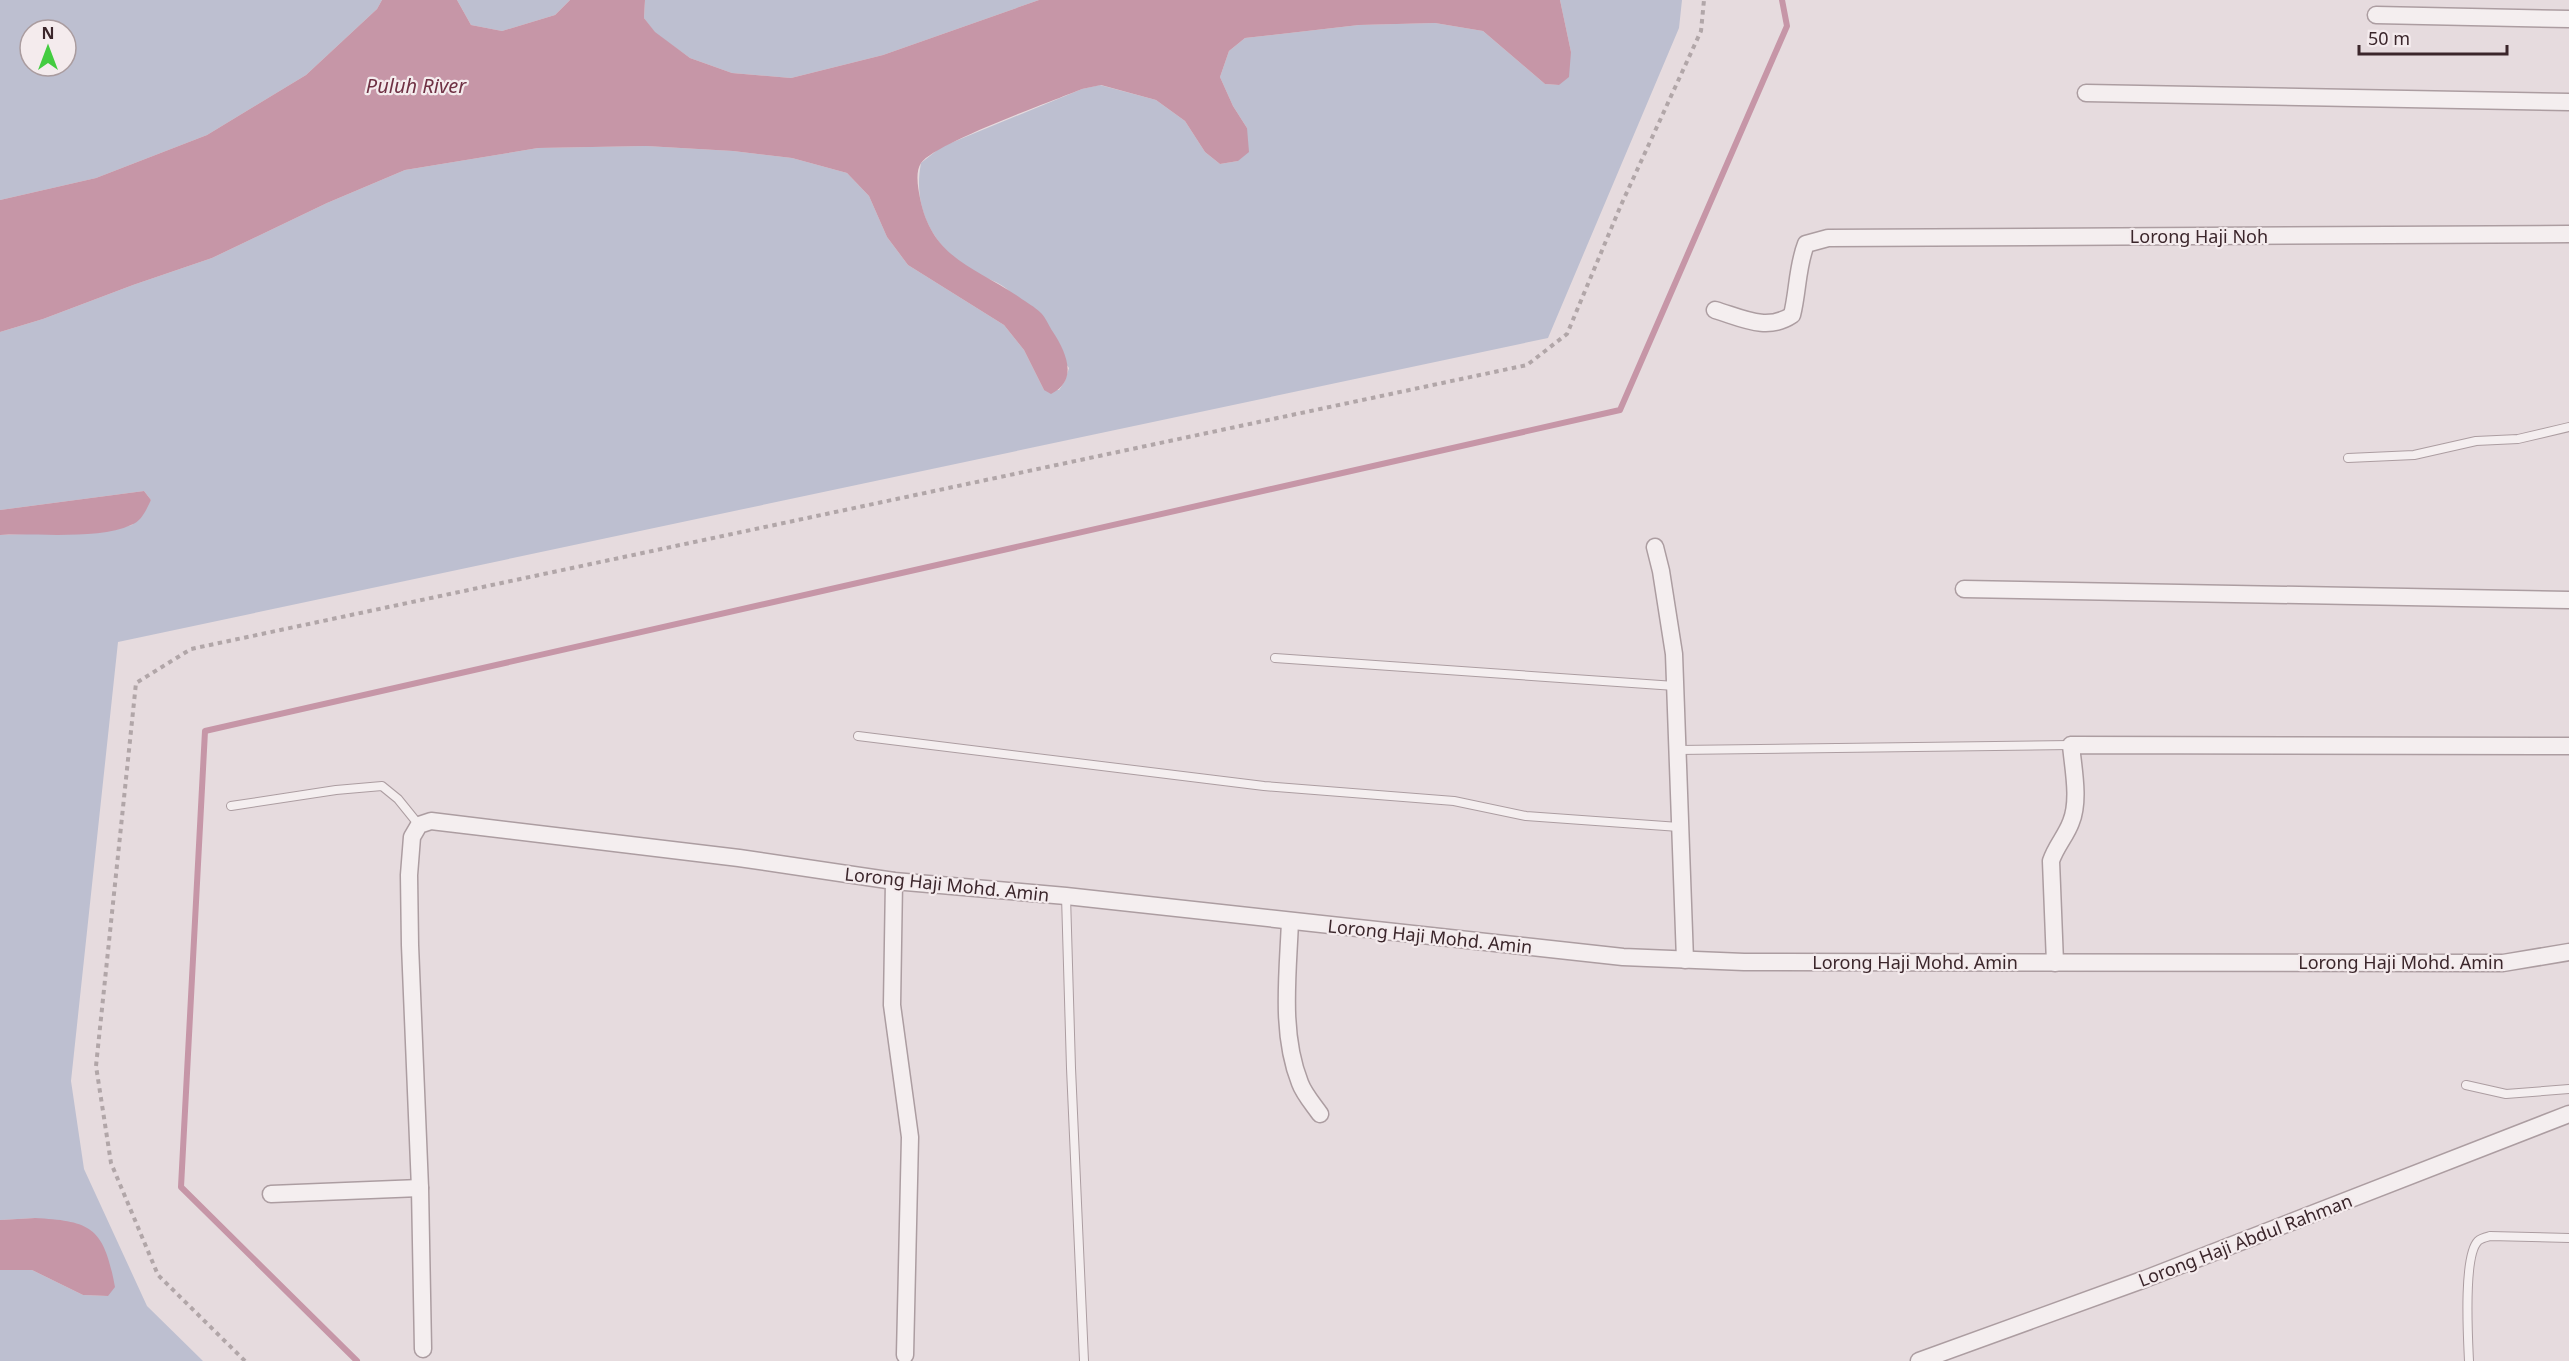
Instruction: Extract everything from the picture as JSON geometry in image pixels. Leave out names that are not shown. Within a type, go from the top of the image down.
[{"type":"street","points":[[2376,15],[2569,19]]},
{"type":"street","points":[[2086,93],[2569,102]]},
{"type":"street","name":"Lorong Haji Noh","points":[[1715,310],[1758,323],[1780,323],[1792,315],[1796,301],[1800,259],[1806,244],[1828,238],[2569,234]]},
{"type":"street","points":[[1655,547],[1661,571],[1676,686],[1685,960]]},
{"type":"street","points":[[1964,589],[2569,600]]},
{"type":"street","points":[[2055,963],[2051,861],[2055,847],[2071,822],[2074,806],[2071,745],[2569,746]]},
{"type":"street","name":"Lorong Haji Mohd. Amin","points":[[419,825],[431,821],[739,858],[894,880],[1066,896],[1623,957],[1685,960],[2055,963],[2503,963],[2569,952]]},
{"type":"street","points":[[419,825],[412,837],[410,945],[420,1188],[423,1349]]},
{"type":"street","points":[[894,880],[892,1005],[910,1137],[905,1355]]},
{"type":"street","points":[[1290,921],[1286,1002],[1292,1062],[1301,1086],[1320,1114]]},
{"type":"street","name":"Lorong Haji Abdul Rahman","points":[[1919,1361],[2145,1279],[2569,1114]]},
{"type":"street","points":[[271,1194],[420,1188]]},
{"type":"lane","points":[[2348,458],[2414,455],[2476,441],[2518,439],[2569,427]]},
{"type":"lane","points":[[1275,658],[1676,686]]},
{"type":"lane","points":[[858,736],[1264,786],[1454,801],[1526,816],[1679,827]]},
{"type":"lane","points":[[1678,750],[2071,745]]},
{"type":"lane","points":[[231,806],[336,790],[382,786],[398,798],[419,825]]},
{"type":"lane","points":[[1066,896],[1084,1361]]},
{"type":"lane","points":[[2466,1085],[2506,1094],[2569,1089]]},
{"type":"lane","points":[[2469,1361],[2468,1285],[2473,1247],[2479,1239],[2490,1236],[2569,1238]]},
{"type":"path","points":[[245,1361],[158,1275],[111,1163],[96,1066],[136,683],[191,649],[1527,365],[1567,334],[1701,31],[1704,0]]},
{"type":"shaded area","points":[[0,0],[382,0],[377,9],[306,75],[207,135],[96,178],[0,200]]},
{"type":"shaded area","points":[[457,0],[570,0],[555,15],[502,31],[471,25]]},
{"type":"shaded area","points":[[645,0],[1039,0],[883,55],[791,78],[732,73],[690,58],[655,33],[644,18]]},
{"type":"shaded area","points":[[1560,0],[1682,0],[1679,28],[1548,338],[118,642],[71,1081],[84,1169],[147,1306],[203,1361],[0,1361],[0,1270],[32,1270],[83,1295],[108,1296],[35,1218],[0,1220],[0,535],[107,531],[132,525],[151,500],[144,491],[0,510],[0,332],[43,319],[212,258],[327,203],[405,170],[538,148],[646,146],[733,151],[792,158],[847,173],[869,196],[887,237],[908,265],[1004,325],[1024,350],[1044,390],[1059,390],[1069,368],[1026,310],[1006,289],[959,262],[937,239],[929,226],[920,196],[921,163],[941,147],[1082,89],[1100,85],[1156,100],[1185,121],[1205,152],[1220,164],[1238,161],[1247,128],[1233,106],[1220,77],[1229,51],[1245,38],[1359,25],[1435,23],[1483,31],[1545,84],[1559,85],[1571,52]]},
{"type":"water","name":"Puluh River","points":[[382,0],[457,0],[471,25],[502,31],[555,15],[570,0],[645,0],[644,18],[655,32],[690,58],[732,73],[791,78],[883,55],[1039,0],[1560,0],[1571,52],[1569,77],[1559,85],[1545,84],[1483,31],[1435,23],[1359,25],[1245,38],[1229,51],[1220,77],[1233,106],[1247,128],[1249,152],[1238,161],[1220,164],[1205,152],[1185,121],[1156,100],[1101,85],[1082,89],[996,123],[931,155],[919,167],[918,185],[926,219],[934,235],[958,259],[1019,297],[1044,317],[1062,348],[1067,365],[1065,381],[1051,394],[1044,390],[1024,350],[1004,325],[908,265],[887,237],[869,196],[847,173],[792,158],[733,151],[646,146],[538,148],[405,170],[327,203],[212,258],[43,319],[0,332],[0,200],[96,178],[207,135],[306,75],[377,9]]},
{"type":"water","points":[[144,491],[151,500],[143,515],[135,523],[117,530],[67,535],[0,535],[0,510]]},
{"type":"water","points":[[54,1219],[82,1226],[100,1240],[111,1267],[115,1287],[108,1296],[83,1295],[32,1270],[0,1270],[0,1220]]},
{"type":"waterway","points":[[357,1361],[181,1187],[205,731],[1620,410],[1787,26],[1782,0]]}]
